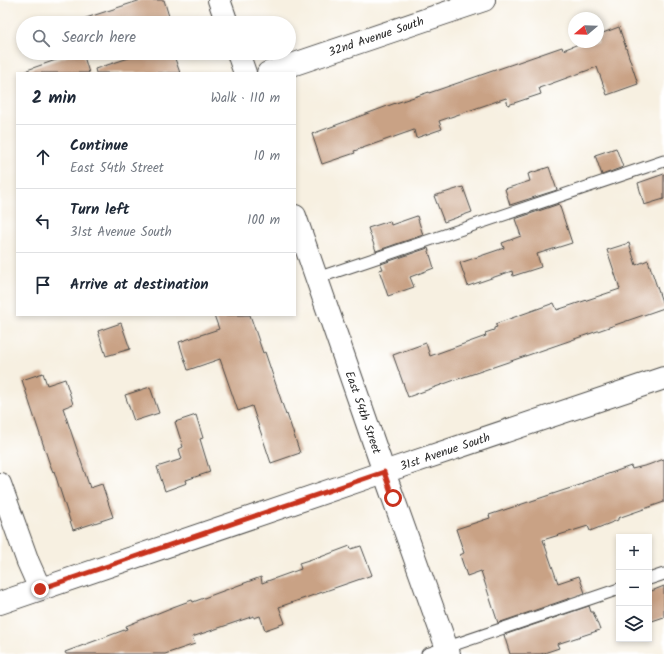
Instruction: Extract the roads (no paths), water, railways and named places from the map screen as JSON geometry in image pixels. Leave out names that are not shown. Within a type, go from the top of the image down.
[{"type":"street","points":[[219,0],[225,16]]},
{"type":"street","name":"32nd Avenue South","points":[[271,72],[484,0]]},
{"type":"street","points":[[240,60],[245,72]]},
{"type":"street","name":"East 54th Street","points":[[296,219],[384,472],[441,652]]},
{"type":"street","name":"31st Avenue South","points":[[0,603],[664,378]]},
{"type":"street","points":[[0,484],[28,562],[40,589]]},
{"type":"lane","points":[[316,278],[664,161]]},
{"type":"lane","points":[[652,578],[664,574]]},
{"type":"lane","points":[[441,652],[616,590]]}]
